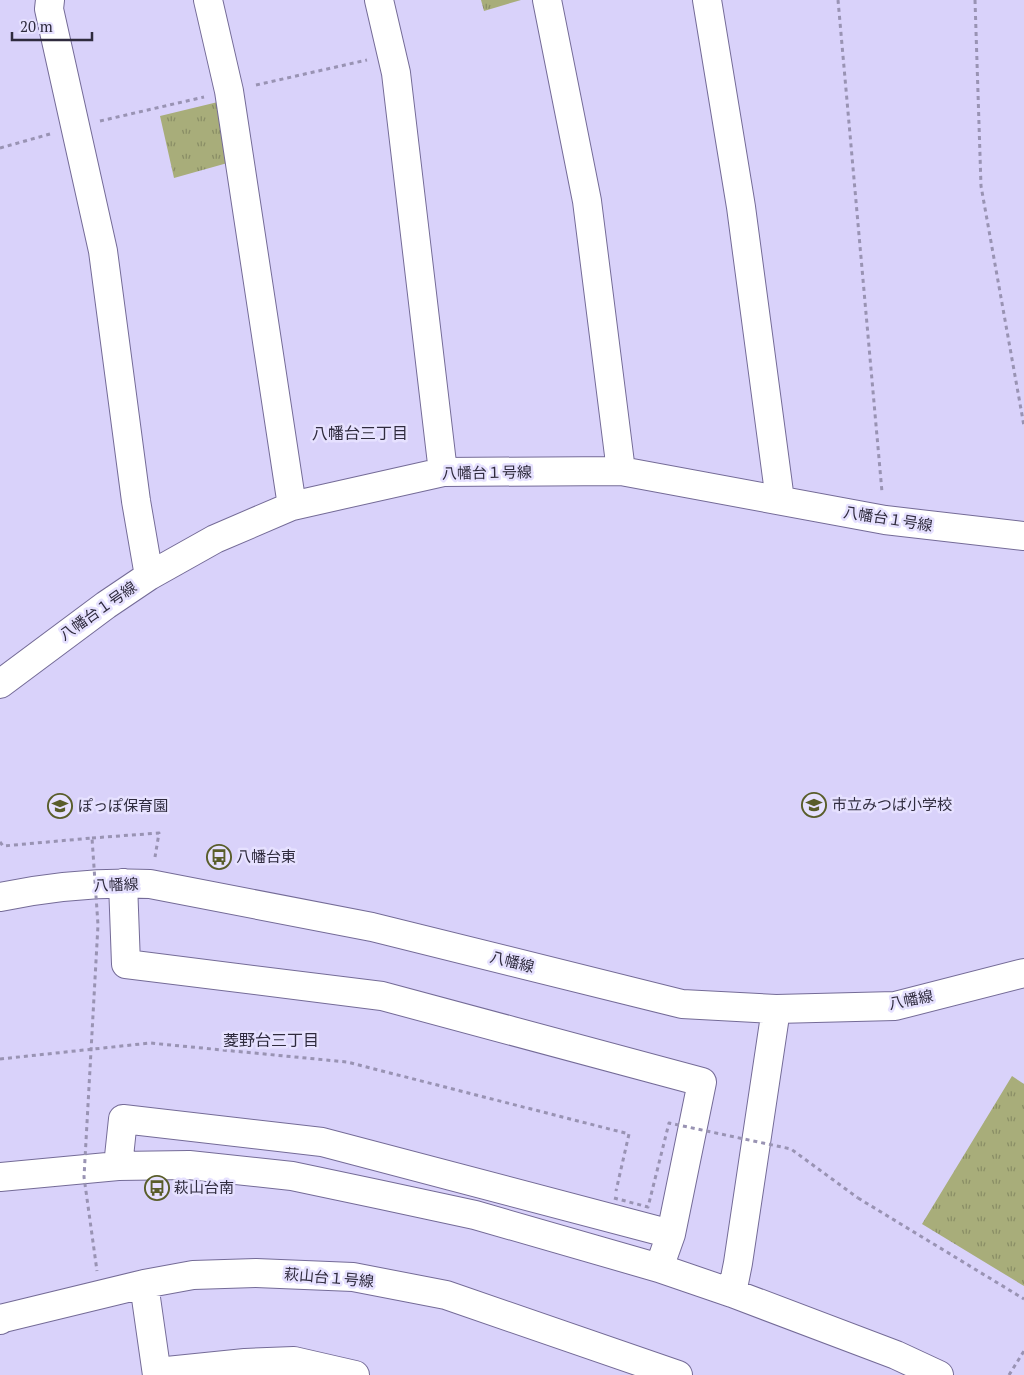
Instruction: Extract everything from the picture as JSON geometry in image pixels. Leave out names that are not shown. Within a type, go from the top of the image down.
[{"type":"street","points":[[50,0],[49,9],[103,251],[135,492],[149,576]]},
{"type":"street","points":[[208,0],[229,91],[292,506]]},
{"type":"street","points":[[379,0],[396,73],[443,472]]},
{"type":"street","points":[[547,0],[587,200],[621,471]]},
{"type":"street","points":[[706,0],[741,207],[780,500]]},
{"type":"street","name":"八幡台１号線","points":[[1,675],[149,576],[215,539],[292,506],[443,472],[621,471],[885,520],[1024,536]]},
{"type":"street","points":[[123,883],[126,964],[382,996],[702,1082],[670,1234],[659,1268]]},
{"type":"street","name":"八幡線","points":[[0,897],[41,889],[123,883],[150,884],[372,927],[682,1004],[776,1009],[895,1006],[1024,973]]},
{"type":"street","points":[[732,1294],[776,1009]]},
{"type":"street","points":[[118,1166],[123,1119],[322,1142],[670,1234]]},
{"type":"street","points":[[0,1177],[118,1166],[189,1166],[292,1176],[475,1215],[659,1268],[896,1355],[939,1375]]},
{"type":"street","name":"萩山台１号線","points":[[1,1313],[193,1276],[256,1273],[353,1277],[446,1295],[678,1375]]},
{"type":"street","points":[[144,1284],[157,1374],[246,1369],[294,1362],[355,1375]]},
{"type":"path","points":[[838,0],[885,520]]},
{"type":"path","points":[[975,0],[981,186],[1024,426]]},
{"type":"path","points":[[0,148],[76,127],[392,54]]},
{"type":"path","points":[[0,842],[3,846],[159,833],[150,884]]},
{"type":"path","points":[[92,838],[98,925],[84,1177],[97,1271]]},
{"type":"path","points":[[0,1059],[150,1043],[347,1062],[629,1134],[614,1198],[648,1207],[669,1124],[792,1149],[858,1198],[1024,1299]]},
{"type":"path","points":[[1010,1374],[1024,1351]]},
{"type":"green space","points":[[481,0],[521,0],[484,11]]},
{"type":"green space","points":[[222,101],[231,162],[174,178],[160,116]]},
{"type":"green space","points":[[1012,1076],[1024,1084],[1024,1286],[922,1224]]},
{"type":"place","name":"市立みつば小学校","points":[[814,805]]},
{"type":"place","name":"ぽっぽ保育園","points":[[60,806]]},
{"type":"place","name":"八幡台東","points":[[219,857]]},
{"type":"place","name":"萩山台南","points":[[157,1188]]},
{"type":"district","name":"八幡台三丁目","points":[[360,433]]},
{"type":"district","name":"菱野台三丁目","points":[[271,1040]]}]
